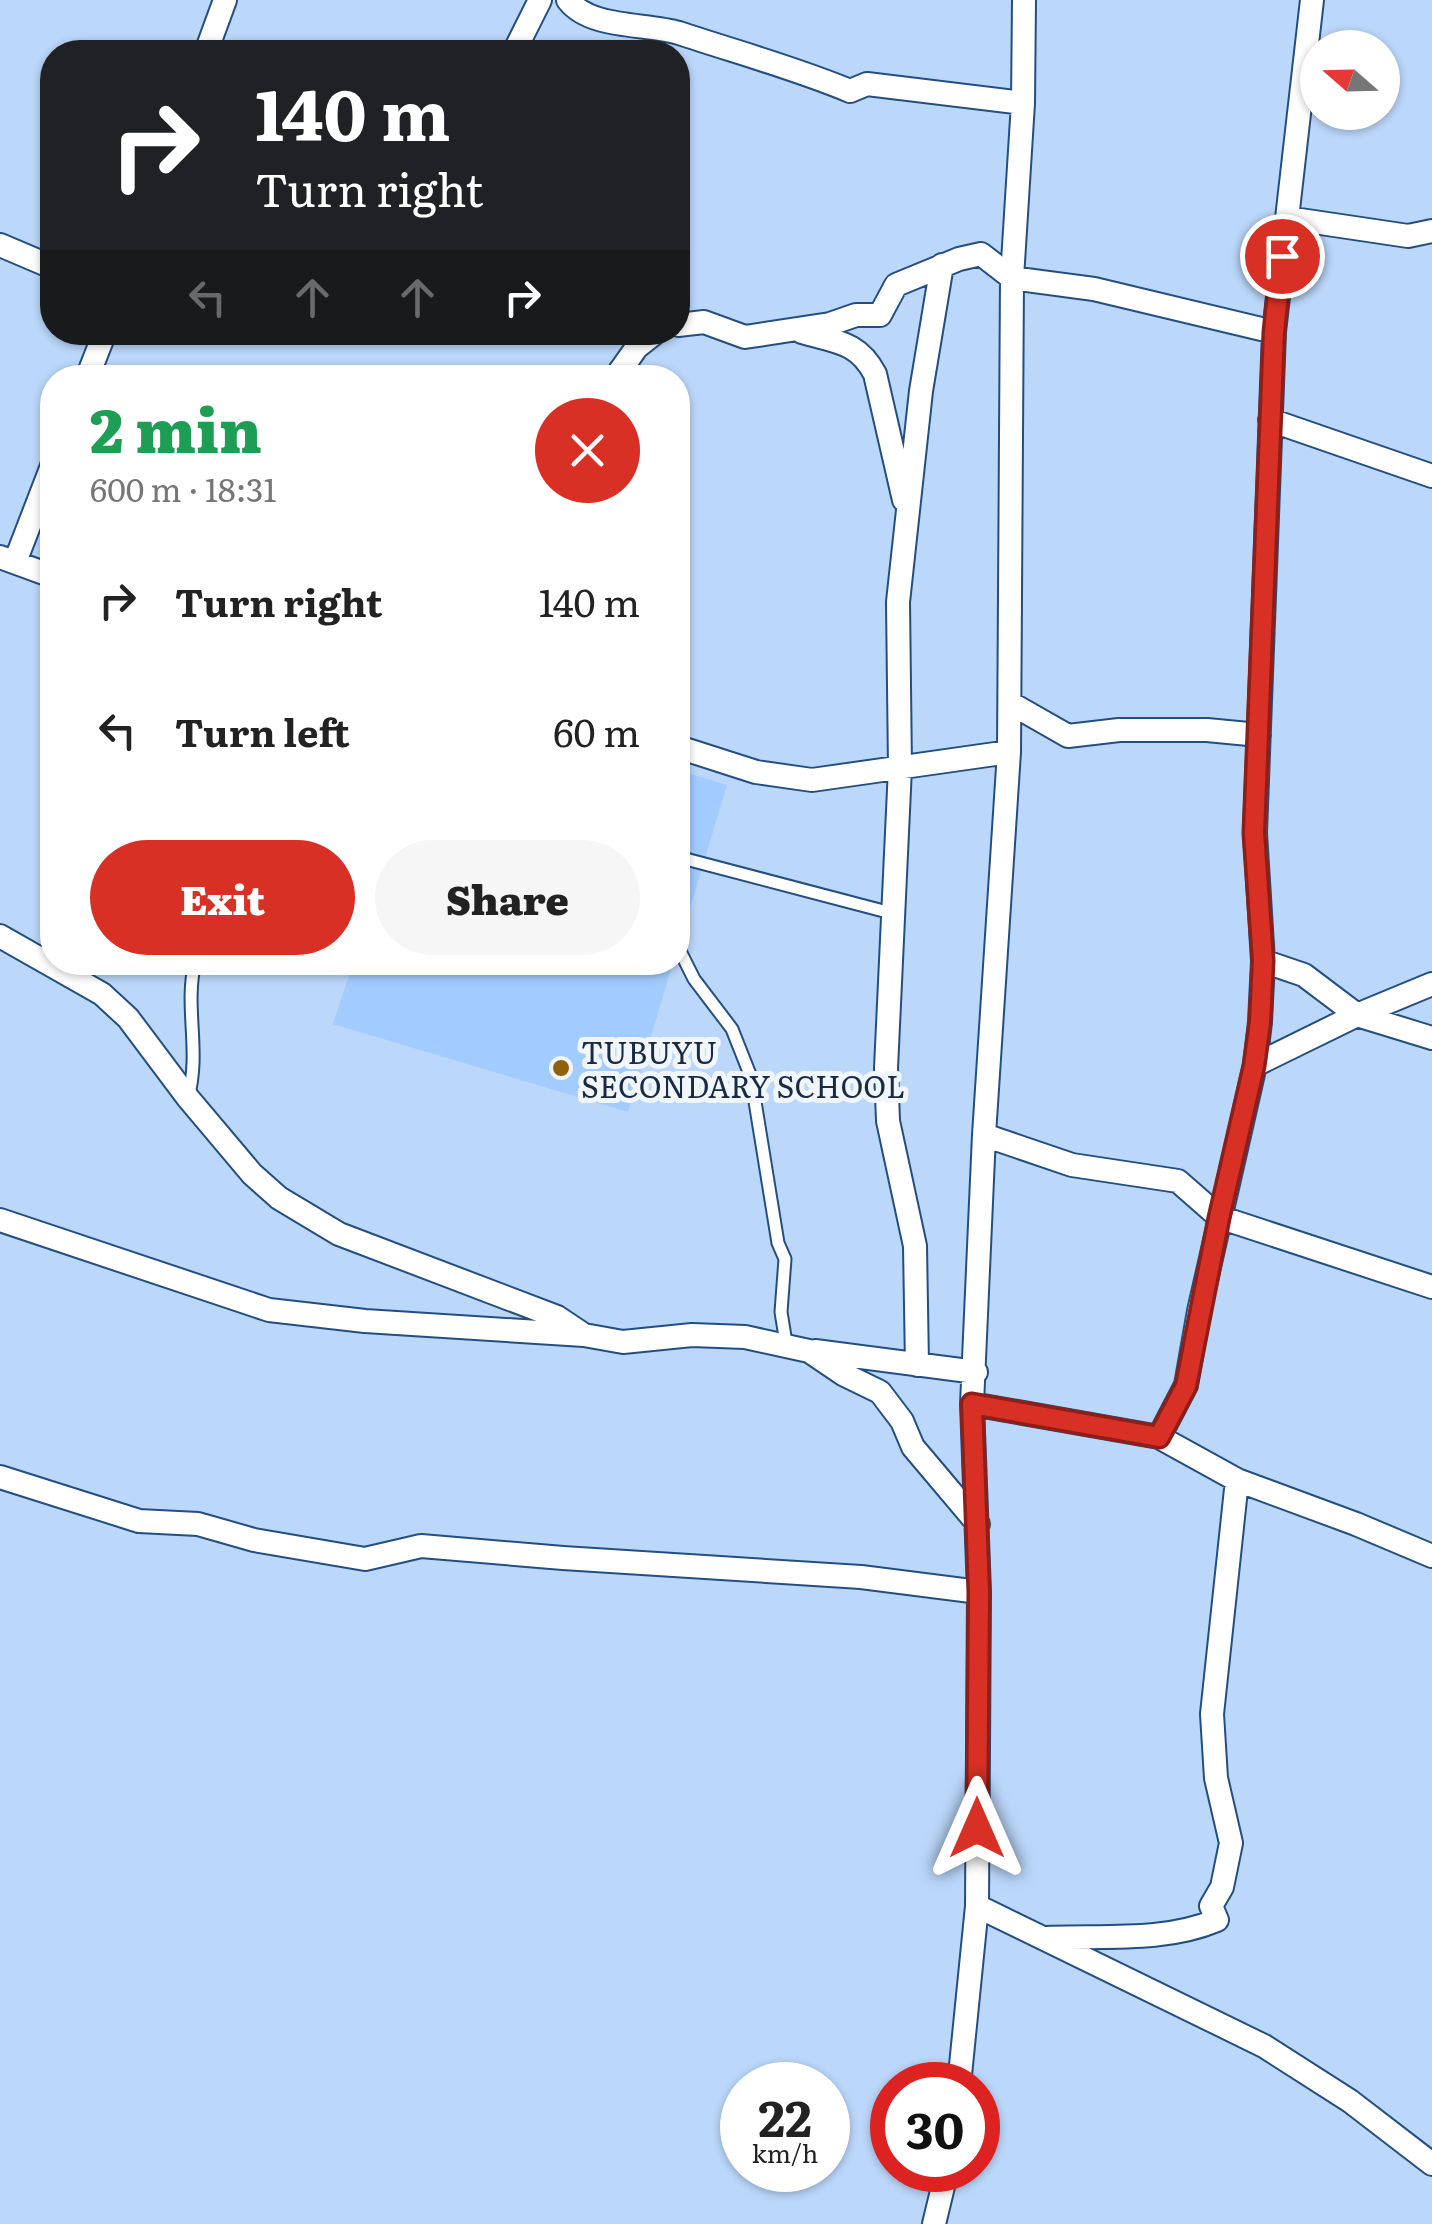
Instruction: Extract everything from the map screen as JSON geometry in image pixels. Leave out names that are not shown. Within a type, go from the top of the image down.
[{"type":"street","points":[[210,40],[225,0]]},
{"type":"street","points":[[520,40],[540,0]]},
{"type":"street","points":[[568,0],[574,9],[674,32],[850,91],[867,84],[1023,103]]},
{"type":"street","points":[[962,2062],[977,1906],[979,1592],[972,1404],[1010,703],[1012,278],[1023,103],[1024,0]]},
{"type":"street","points":[[1159,1437],[1186,1386],[1254,1066],[1263,961],[1254,833],[1274,332],[1312,0]]},
{"type":"street","points":[[1287,218],[1408,236],[1432,231]]},
{"type":"street","points":[[0,245],[40,262]]},
{"type":"street","points":[[690,324],[704,322],[745,337],[830,324],[856,315],[880,315],[896,285],[942,265],[981,254],[1012,278],[1094,289],[1274,332]]},
{"type":"street","points":[[917,1365],[914,1246],[888,1121],[886,1068],[900,768],[898,602],[924,372],[942,265]]},
{"type":"street","points":[[794,329],[857,348],[868,361],[875,374],[907,511]]},
{"type":"street","points":[[625,365],[641,345]]},
{"type":"street","points":[[1270,420],[1432,476]]},
{"type":"street","points":[[40,491],[8,559],[40,571]]},
{"type":"street","points":[[1010,703],[1068,736],[1119,730],[1206,730],[1259,736]]},
{"type":"street","points":[[690,751],[756,772],[812,780],[1008,752]]},
{"type":"street","points":[[0,936],[40,959]]},
{"type":"street","points":[[1263,961],[1304,975],[1357,1014],[1432,1038]]},
{"type":"street","points":[[69,975],[102,994],[128,1018],[188,1098],[252,1174],[279,1198],[353,1239],[557,1317],[584,1335]]},
{"type":"street","points":[[1254,1066],[1357,1014],[1432,984]]},
{"type":"street","points":[[984,1134],[1072,1165],[1178,1182],[1219,1218],[1432,1288]]},
{"type":"street","points":[[0,1220],[268,1310],[364,1322],[584,1335],[623,1342],[692,1334],[976,1372]]},
{"type":"street","points":[[797,1347],[880,1392],[902,1420],[913,1447],[978,1524]]},
{"type":"street","points":[[972,1404],[1159,1437],[1237,1480],[1432,1556]]},
{"type":"street","points":[[0,1478],[139,1521],[198,1524],[254,1540],[364,1559],[421,1546],[860,1578],[979,1592]]},
{"type":"street","points":[[1042,1938],[1143,1936],[1217,1920],[1211,1906],[1222,1887],[1231,1843],[1216,1778],[1212,1714],[1237,1480]]},
{"type":"street","points":[[977,1906],[1264,2046],[1350,2101],[1432,2164]]},
{"type":"street","points":[[937,2224],[942,2192]]},
{"type":"lane","points":[[690,859],[895,914]]},
{"type":"lane","points":[[690,971],[732,1029],[751,1077],[778,1243],[785,1260],[781,1312],[797,1347]]},
{"type":"lane","points":[[188,1098],[195,1051],[193,975]]},
{"type":"shaded area","points":[[690,774],[727,785],[690,908]]},
{"type":"shaded area","name":"TUBUYU SECONDARY SCHOOL","points":[[349,975],[669,975],[628,1112],[333,1024]]},
{"type":"place","name":"TUBUYU SECONDARY SCHOOL","points":[[561,1068]]},
{"type":"route","points":[[977,1828],[979,1592],[972,1404],[1159,1437],[1186,1386],[1254,1066],[1263,961],[1254,833],[1274,332],[1282,256]]}]
